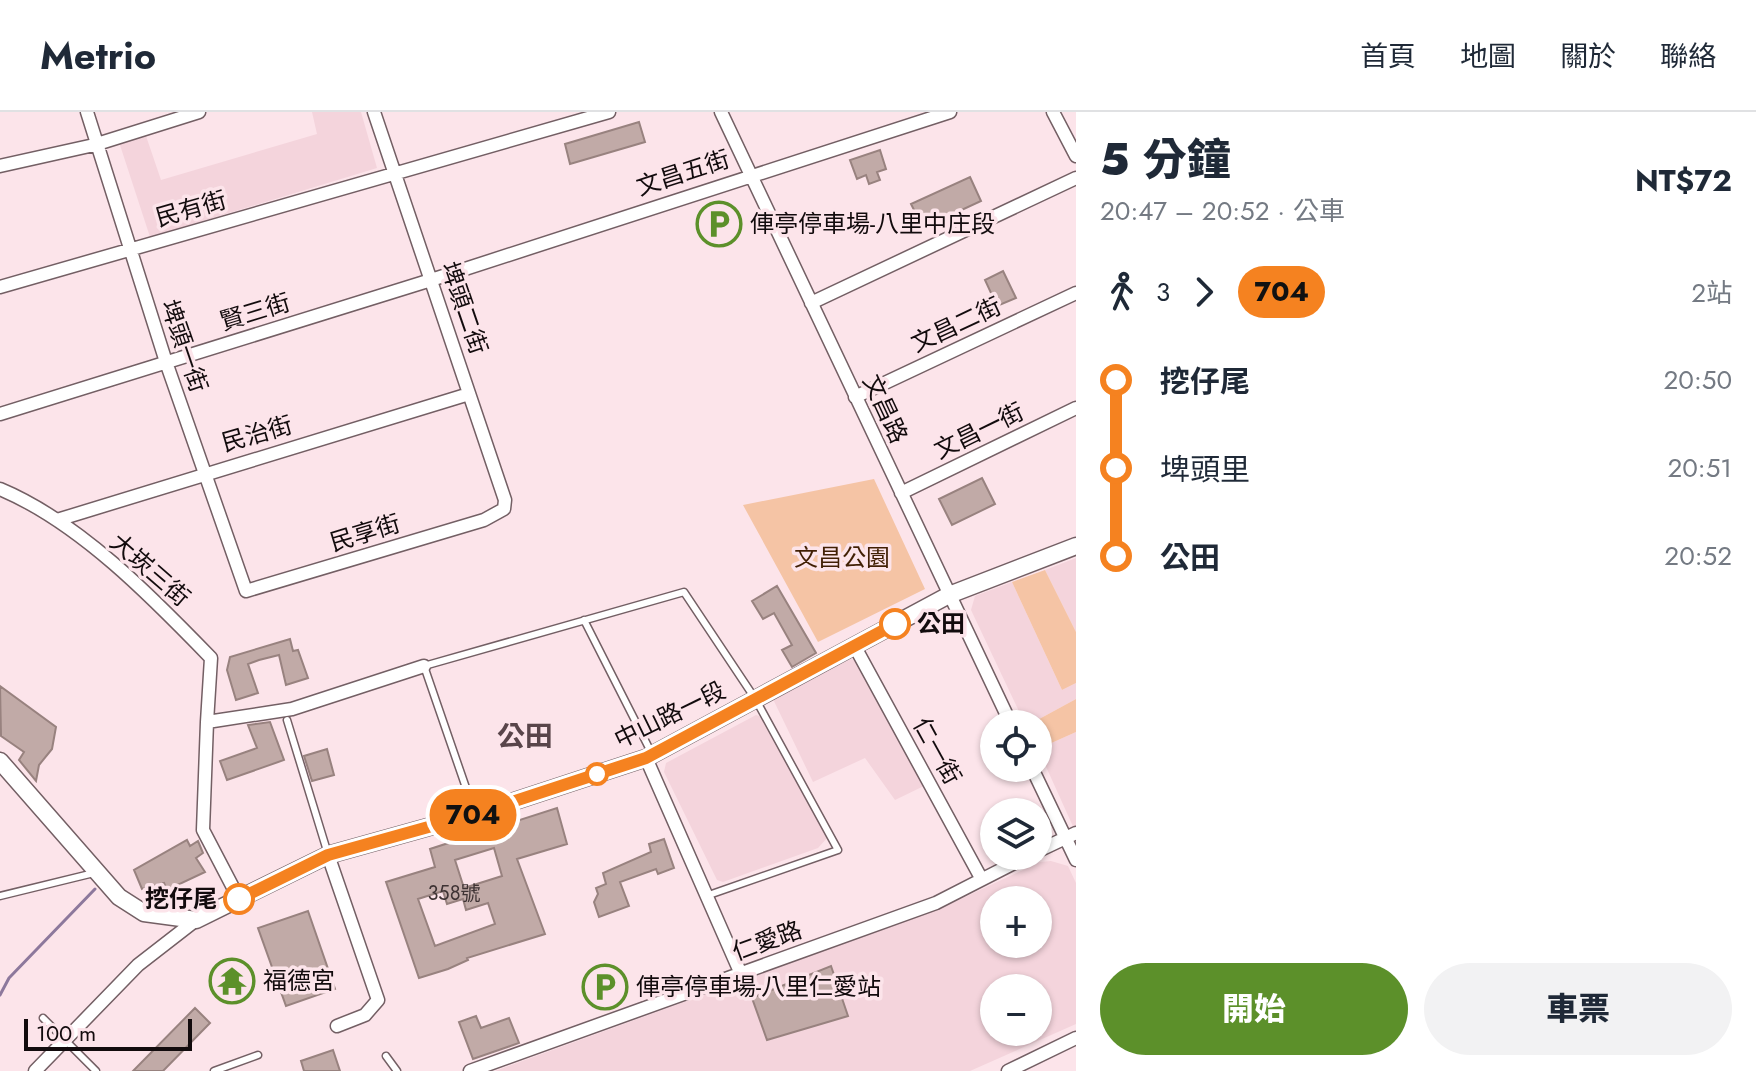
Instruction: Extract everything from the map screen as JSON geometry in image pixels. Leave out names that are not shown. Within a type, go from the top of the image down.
[{"type":"main road","name":"中山路一段","points":[[196,920],[328,855],[475,814],[649,756],[949,595],[1076,546]]},
{"type":"main road","points":[[0,761],[119,897],[144,913],[196,920]]},
{"type":"street","name":"埤頭一街","points":[[87,112],[94,145],[166,362],[246,591]]},
{"type":"street","points":[[0,166],[94,145],[199,112]]},
{"type":"street","name":"埤頭二街","points":[[374,112],[505,500],[504,509],[496,516]]},
{"type":"street","name":"民有街","points":[[0,287],[609,112]]},
{"type":"street","name":"文昌路","points":[[721,112],[1004,710]]},
{"type":"street","name":"文昌五街","points":[[431,280],[750,174],[950,112]]},
{"type":"street","points":[[1053,112],[1076,156]]},
{"type":"street","points":[[811,303],[1076,178]]},
{"type":"street","name":"賢三街","points":[[0,414],[431,280]]},
{"type":"street","name":"文昌二街","points":[[855,397],[1076,293]]},
{"type":"street","name":"民治街","points":[[57,520],[469,394]]},
{"type":"street","name":"文昌一街","points":[[901,493],[1076,408]]},
{"type":"street","name":"大崁三街","points":[[0,489],[57,520],[158,602],[211,658],[203,830],[239,899]]},
{"type":"street","name":"民享街","points":[[246,591],[496,516]]},
{"type":"street","name":"仁一街","points":[[854,645],[981,878]]},
{"type":"street","points":[[207,722],[292,709],[424,666]]},
{"type":"street","points":[[649,756],[741,974]]},
{"type":"street","points":[[1040,782],[1071,836],[1076,860]]},
{"type":"street","points":[[1052,845],[1071,836]]},
{"type":"street","points":[[328,855],[378,1000],[365,1015],[337,1026]]},
{"type":"street","name":"仁愛路","points":[[470,1071],[936,903],[998,870]]},
{"type":"street","points":[[35,1071],[138,965],[196,920]]},
{"type":"street","points":[[1008,1071],[1076,1038]]},
{"type":"lane","points":[[475,814],[424,666],[684,592],[756,700],[838,850],[706,896]]},
{"type":"lane","points":[[584,620],[649,756]]},
{"type":"lane","points":[[287,720],[328,855]]},
{"type":"lane","points":[[0,896],[96,873]]},
{"type":"lane","points":[[43,1018],[96,1071]]},
{"type":"lane","points":[[214,1071],[258,1055]]},
{"type":"lane","points":[[386,1056],[397,1071]]},
{"type":"shaded area","points":[[312,112],[361,112],[377,168],[150,237],[119,142],[145,133],[161,180],[317,134]]},
{"type":"shaded area","points":[[1076,558],[1076,632],[1045,570]]},
{"type":"shaded area","points":[[1012,582],[1062,690],[1076,683],[1076,699],[1052,712],[1018,710],[971,610],[975,596]]},
{"type":"shaded area","points":[[851,659],[859,661],[928,784],[895,800],[865,758],[813,782],[772,697]]},
{"type":"shaded area","points":[[756,715],[762,717],[828,837],[818,848],[723,882],[717,880],[664,772],[666,763]]},
{"type":"shaded area","points":[[1076,732],[1076,833],[1052,780],[1052,743]]},
{"type":"shaded area","points":[[1052,861],[1068,866],[1076,883],[1076,1024],[1052,1035],[1052,974],[980,974],[980,1046],[1026,1046],[970,1071],[495,1071],[939,909],[980,890],[980,958],[1052,958],[1052,886],[988,886],[1023,870],[1052,870]]},
{"type":"green space","name":"文昌公園","points":[[874,479],[925,589],[818,642],[743,505]]},
{"type":"green space","points":[[1045,570],[1076,632],[1076,683],[1062,690],[1012,582]]},
{"type":"green space","points":[[1076,699],[1076,732],[1052,743],[1052,712]]},
{"type":"building","points":[[639,122],[645,142],[570,164],[565,144]]},
{"type":"building","points":[[880,150],[886,169],[877,172],[880,180],[869,184],[866,175],[857,179],[850,160]]},
{"type":"building","points":[[970,177],[981,201],[923,228],[911,204]]},
{"type":"building","points":[[1003,271],[1016,298],[997,306],[985,280]]},
{"type":"building","points":[[982,478],[995,504],[952,525],[939,499]]},
{"type":"building","points":[[777,586],[816,653],[792,667],[782,650],[792,645],[774,613],[763,619],[752,601]]},
{"type":"building","points":[[290,639],[293,651],[298,650],[308,678],[286,685],[279,655],[259,660],[248,664],[258,693],[236,700],[227,670],[230,657]]},
{"type":"building","points":[[0,686],[56,727],[52,749],[39,765],[36,781],[19,760],[24,752],[1,736]]},
{"type":"building","points":[[270,722],[284,760],[227,780],[220,761],[257,748],[248,725]]},
{"type":"building","points":[[327,749],[334,775],[312,781],[304,756]]},
{"type":"building","points":[[557,808],[567,844],[517,859],[545,934],[467,958],[448,969],[419,978],[386,882],[435,867],[430,849]],"holes":[[[494,848],[502,876],[464,888],[455,860]],[[443,891],[447,904],[463,899],[466,910],[488,903],[495,924],[435,946],[418,899]]]},
{"type":"building","points":[[664,839],[674,868],[658,874],[656,869],[620,882],[629,906],[599,917],[594,902],[598,894],[596,888],[606,884],[603,873],[651,852],[649,844]]},
{"type":"building","points":[[187,840],[190,846],[198,841],[203,853],[196,858],[205,872],[167,890],[164,883],[142,889],[134,870]]},
{"type":"building","points":[[308,911],[335,989],[286,1006],[258,928]]},
{"type":"building","points":[[831,966],[848,1016],[767,1040],[752,998]]},
{"type":"building","points":[[195,1008],[210,1023],[163,1071],[133,1071]]},
{"type":"building","points":[[476,1016],[481,1028],[509,1018],[519,1043],[473,1059],[459,1022]]},
{"type":"building","points":[[333,1050],[340,1071],[304,1071],[301,1061]]},
{"type":"waterway","points":[[0,995],[9,978],[95,889]]},
{"type":"bus line","name":"704","points":[[239,899],[328,855],[475,814],[646,758],[895,624]]},
{"type":"place","name":"俥亭停車場-八里中庄段","points":[[719,224]]},
{"type":"place","name":"公田","points":[[895,624]]},
{"type":"place","name":"挖仔尾","points":[[239,899]]},
{"type":"place","name":"福德宮","points":[[232,981]]},
{"type":"place","name":"俥亭停車場-八里仁愛站","points":[[605,987]]},
{"type":"district","name":"公田","points":[[525,736]]}]
